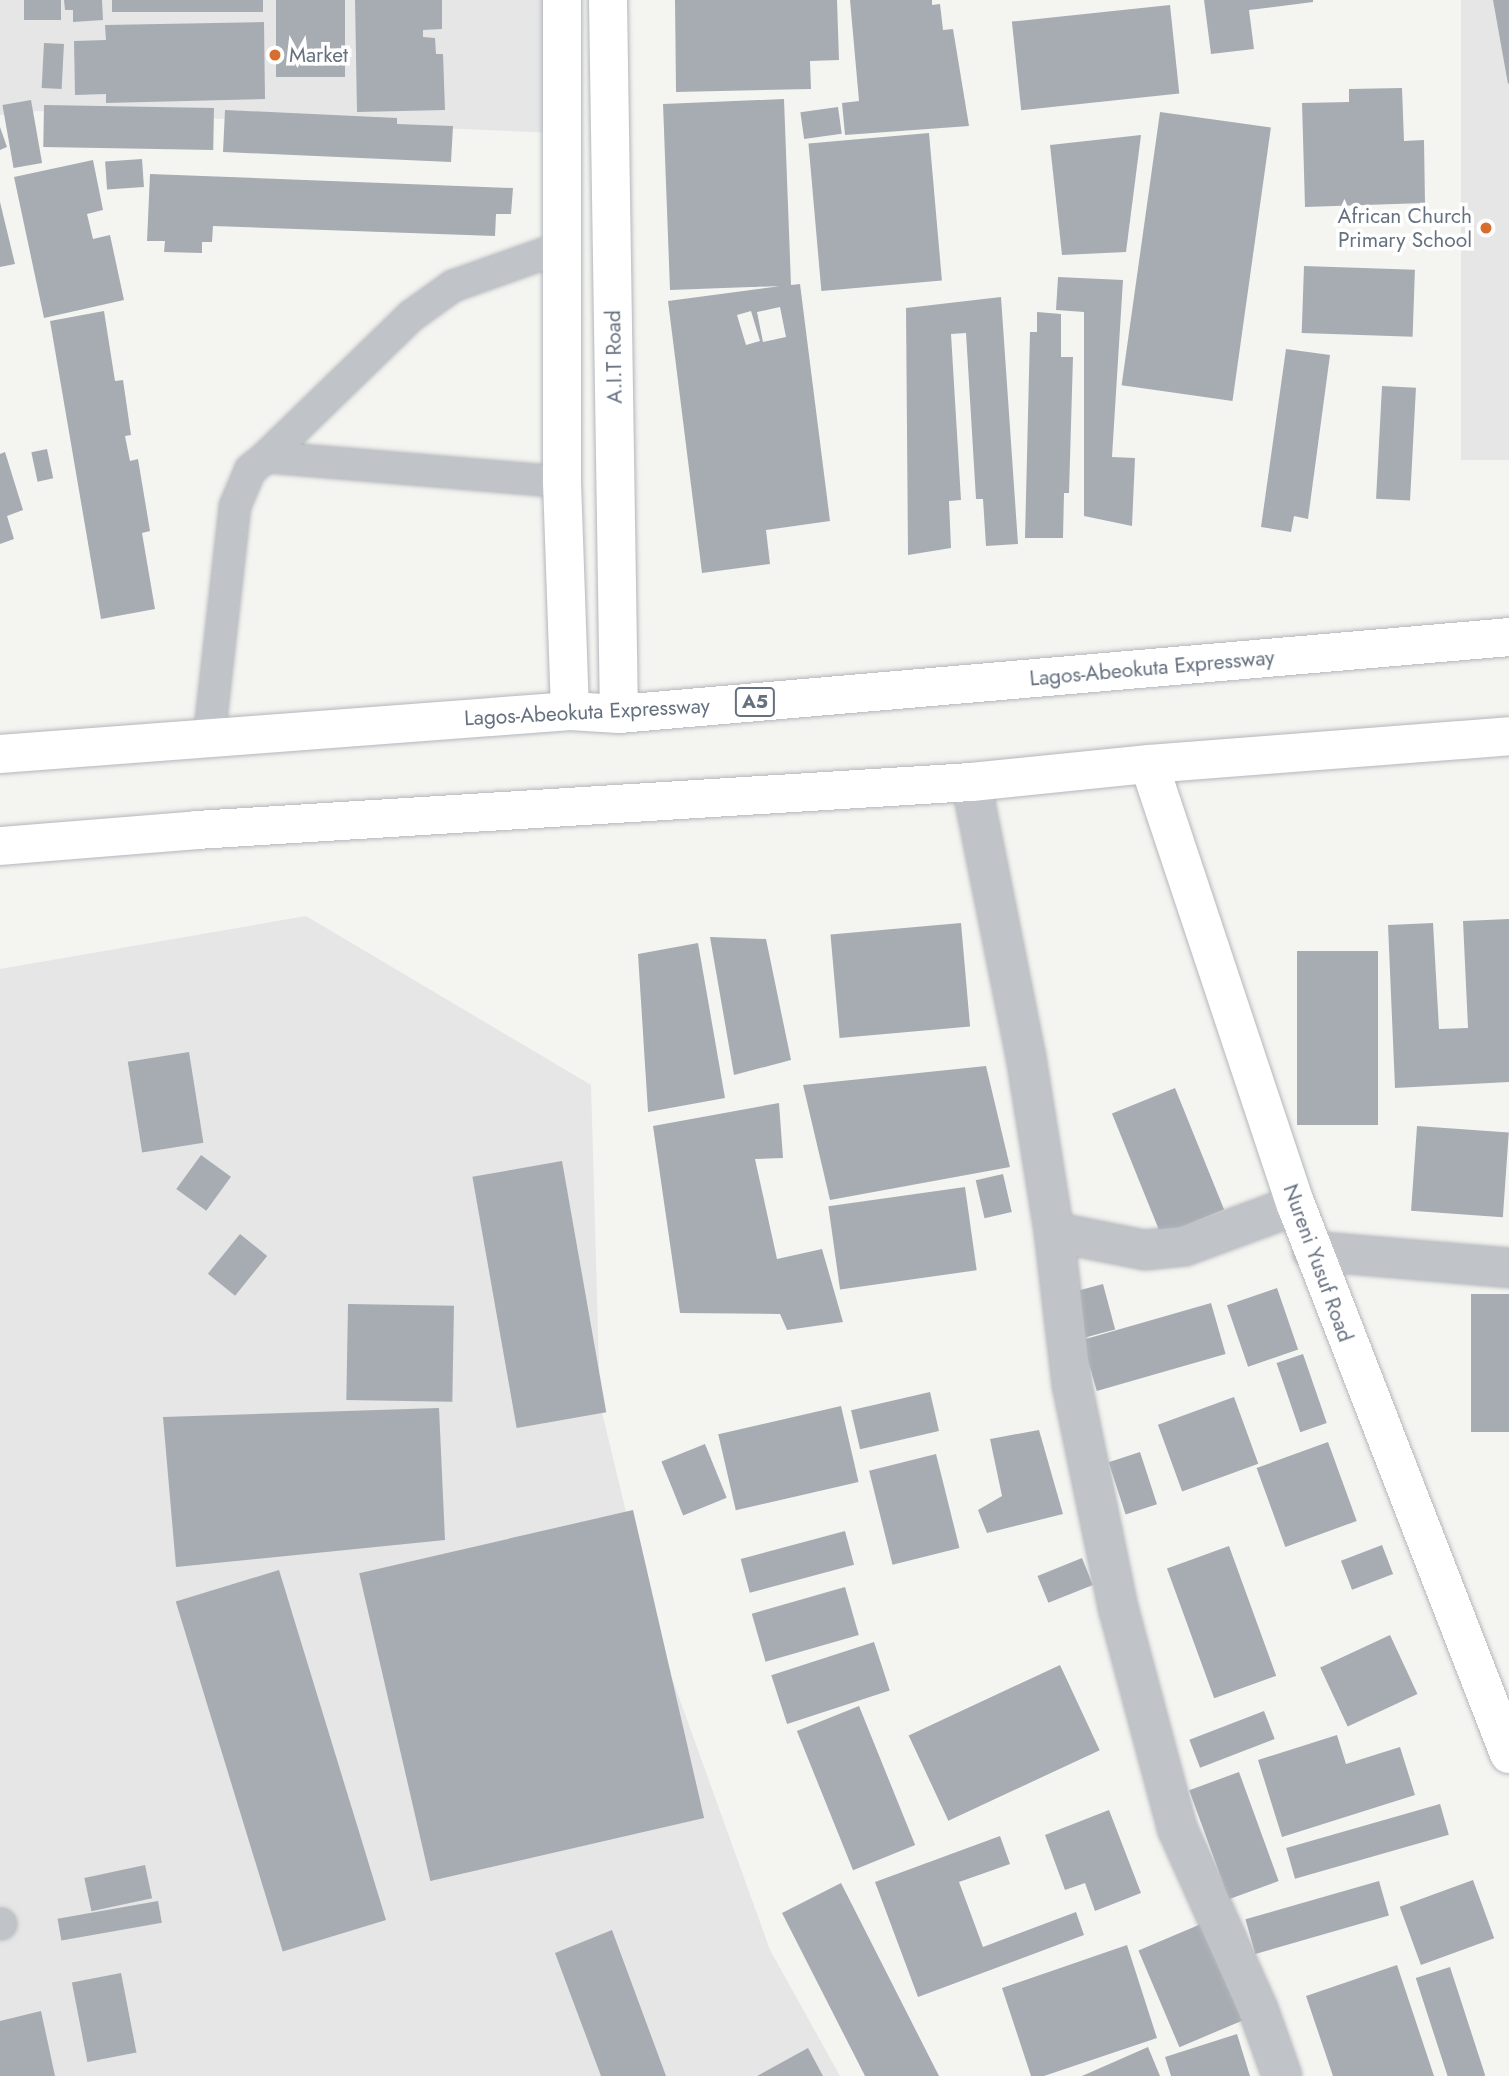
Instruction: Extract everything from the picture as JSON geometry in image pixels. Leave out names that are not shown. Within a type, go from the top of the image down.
[{"type":"main road","points":[[562,0],[562,482],[570,711]]},
{"type":"main road","name":"A.I.T Road","points":[[608,0],[619,714]]},
{"type":"main road","name":"Lagos-Abeokuta Expressway","points":[[0,754],[570,711],[619,714],[1509,637]]},
{"type":"main road","points":[[0,846],[197,830],[971,782],[1149,764],[1509,736]]},
{"type":"main road","name":"Nureni Yusuf Road","points":[[1149,764],[1312,1251],[1509,1755]]},
{"type":"street","points":[[971,782],[1026,1057],[1054,1232],[1072,1385],[1119,1611],[1177,1828],[1258,2009],[1282,2076]]},
{"type":"street","points":[[1054,1232],[1145,1250],[1185,1246],[1296,1205]]},
{"type":"street","points":[[1312,1251],[1509,1268]]},
{"type":"lane","points":[[209,738],[235,506],[250,470],[411,316],[453,286],[563,247]]},
{"type":"lane","points":[[266,457],[562,482]]},
{"type":"shaded area","name":"Market","points":[[0,0],[546,0],[555,133],[36,111],[0,115]]},
{"type":"shaded area","name":"African Church Primary School","points":[[1461,0],[1509,0],[1509,460],[1461,460]]},
{"type":"shaded area","points":[[306,916],[591,1085],[600,1404],[654,1628],[770,1950],[840,2076],[0,2076],[0,969]]},
{"type":"building","points":[[24,0],[61,0],[61,20],[24,20]]},
{"type":"building","points":[[64,0],[102,0],[103,20],[73,22],[73,10],[65,10]]},
{"type":"building","points":[[112,0],[263,0],[263,12],[112,12]]},
{"type":"building","points":[[276,0],[345,0],[345,77],[276,77]]},
{"type":"building","points":[[355,0],[442,0],[442,29],[423,30],[423,37],[435,38],[436,54],[443,54],[445,110],[357,112]]},
{"type":"building","points":[[675,0],[837,0],[839,60],[810,61],[811,89],[676,92]]},
{"type":"building","points":[[850,0],[932,0],[932,5],[940,4],[943,30],[953,29],[969,126],[845,135],[842,103],[859,101]]},
{"type":"building","points":[[1204,0],[1313,2],[1249,10],[1254,49],[1211,54]]},
{"type":"building","points":[[1493,0],[1509,0],[1508,84]]},
{"type":"building","points":[[1170,5],[1179,94],[1021,110],[1012,22]]},
{"type":"building","points":[[264,22],[265,99],[106,103],[106,94],[75,95],[74,41],[106,40],[105,25]]},
{"type":"building","points":[[44,43],[64,44],[62,89],[42,88]]},
{"type":"building","points":[[1402,88],[1404,141],[1424,140],[1425,203],[1305,207],[1302,103],[1349,102],[1349,89]]},
{"type":"building","points":[[784,99],[791,285],[800,284],[830,521],[766,530],[770,564],[702,573],[668,301],[781,286],[670,290],[663,104]],"holes":[[[780,307],[786,337],[763,342],[757,312]],[[751,311],[760,341],[746,345],[737,315]]]},
{"type":"building","points":[[31,100],[42,163],[14,168],[2,105]]},
{"type":"building","points":[[44,105],[214,108],[213,150],[43,147]]},
{"type":"building","points":[[838,107],[842,134],[804,139],[800,112]]},
{"type":"building","points":[[225,110],[397,118],[397,124],[453,126],[451,162],[223,152]]},
{"type":"building","points":[[1160,112],[1271,128],[1232,401],[1122,385]]},
{"type":"building","points":[[0,127],[7,147],[0,150]]},
{"type":"building","points":[[929,133],[942,280],[821,291],[808,144]]},
{"type":"building","points":[[1141,135],[1126,252],[1062,255],[1050,145]]},
{"type":"building","points":[[142,159],[144,187],[107,190],[105,162]]},
{"type":"building","points":[[93,160],[103,210],[87,214],[93,239],[110,235],[124,300],[44,318],[14,177]]},
{"type":"building","points":[[150,174],[513,188],[511,214],[496,214],[495,236],[213,226],[212,242],[202,242],[202,253],[164,252],[165,241],[147,241]]},
{"type":"building","points":[[0,202],[15,264],[0,267]]},
{"type":"building","points":[[1304,266],[1415,270],[1413,337],[1302,333]]},
{"type":"building","points":[[1058,277],[1123,280],[1112,457],[1135,458],[1132,526],[1084,516],[1084,312],[1056,310]]},
{"type":"building","points":[[1001,297],[1018,544],[986,546],[983,499],[976,499],[966,333],[951,334],[961,500],[949,501],[951,548],[908,555],[906,308]]},
{"type":"building","points":[[104,311],[115,381],[123,380],[131,435],[125,436],[130,461],[138,459],[150,531],[142,533],[155,609],[101,619],[50,321]]},
{"type":"building","points":[[1037,312],[1061,314],[1061,357],[1073,357],[1069,493],[1064,493],[1063,538],[1025,538],[1030,332],[1037,332]]},
{"type":"building","points":[[1286,349],[1330,355],[1308,519],[1294,516],[1291,532],[1261,527]]},
{"type":"building","points":[[1382,386],[1416,388],[1410,501],[1376,499]]},
{"type":"building","points":[[47,449],[53,478],[38,482],[31,452]]},
{"type":"building","points":[[5,452],[23,510],[7,516],[14,539],[0,544],[0,454]]},
{"type":"building","points":[[1509,919],[1509,1082],[1395,1088],[1388,925],[1433,923],[1439,1029],[1468,1028],[1463,921]]},
{"type":"building","points":[[961,923],[970,1027],[840,1038],[830,934]]},
{"type":"building","points":[[710,937],[766,939],[791,1060],[734,1075]]},
{"type":"building","points":[[698,943],[725,1098],[648,1112],[638,954]]},
{"type":"building","points":[[1297,951],[1378,951],[1378,1125],[1297,1125]]},
{"type":"building","points":[[189,1052],[203,1143],[142,1153],[128,1062]]},
{"type":"building","points":[[986,1066],[1010,1167],[830,1200],[803,1085]]},
{"type":"building","points":[[1175,1088],[1224,1209],[1161,1235],[1112,1113]]},
{"type":"building","points":[[779,1103],[783,1158],[755,1159],[777,1259],[822,1249],[843,1322],[787,1330],[780,1314],[680,1313],[653,1126]]},
{"type":"building","points":[[1417,1126],[1509,1132],[1503,1217],[1411,1211]]},
{"type":"building","points":[[201,1155],[231,1177],[206,1211],[176,1189]]},
{"type":"building","points":[[562,1161],[606,1412],[517,1428],[472,1177]]},
{"type":"building","points":[[1003,1174],[1012,1212],[984,1218],[976,1180]]},
{"type":"building","points":[[965,1187],[977,1270],[840,1289],[828,1206]]},
{"type":"building","points":[[240,1234],[267,1256],[235,1296],[208,1274]]},
{"type":"building","points":[[1103,1284],[1115,1329],[1081,1338],[1069,1293]]},
{"type":"building","points":[[1277,1288],[1298,1349],[1248,1367],[1227,1305]]},
{"type":"building","points":[[1471,1294],[1509,1294],[1509,1432],[1471,1432]]},
{"type":"building","points":[[1211,1303],[1226,1354],[1097,1391],[1082,1340]]},
{"type":"building","points":[[348,1304],[454,1306],[452,1402],[346,1400]]},
{"type":"building","points":[[1303,1354],[1327,1423],[1300,1432],[1277,1363]]},
{"type":"building","points":[[930,1392],[939,1431],[860,1449],[851,1410]]},
{"type":"building","points":[[1234,1397],[1258,1464],[1182,1491],[1158,1425]]},
{"type":"building","points":[[841,1406],[859,1482],[736,1510],[718,1434]]},
{"type":"building","points":[[439,1408],[445,1540],[176,1567],[163,1417]]},
{"type":"building","points":[[1039,1430],[1063,1514],[987,1533],[978,1510],[1002,1496],[990,1439]]},
{"type":"building","points":[[1328,1442],[1357,1521],[1285,1547],[1257,1468]]},
{"type":"building","points":[[705,1444],[727,1498],[683,1515],[661,1462]]},
{"type":"building","points":[[1140,1452],[1157,1504],[1126,1515],[1109,1462]]},
{"type":"building","points":[[936,1454],[959,1548],[893,1565],[869,1471]]},
{"type":"building","points":[[633,1510],[704,1818],[430,1881],[359,1573]]},
{"type":"building","points":[[845,1531],[854,1565],[750,1593],[741,1559]]},
{"type":"building","points":[[1382,1545],[1393,1574],[1352,1590],[1341,1561]]},
{"type":"building","points":[[1229,1546],[1276,1676],[1214,1698],[1167,1569]]},
{"type":"building","points":[[1082,1558],[1093,1585],[1048,1603],[1037,1576]]},
{"type":"building","points":[[279,1570],[386,1920],[283,1952],[176,1602]]},
{"type":"building","points":[[845,1587],[859,1635],[766,1662],[752,1614]]},
{"type":"building","points":[[1390,1635],[1417,1694],[1348,1726],[1320,1668]]},
{"type":"building","points":[[874,1642],[890,1691],[787,1724],[771,1675]]},
{"type":"building","points":[[1060,1665],[1100,1750],[948,1821],[909,1736]]},
{"type":"building","points":[[859,1706],[915,1845],[853,1870],[797,1731]]},
{"type":"building","points":[[1264,1711],[1275,1739],[1200,1768],[1189,1740]]},
{"type":"building","points":[[1337,1735],[1346,1764],[1400,1747],[1415,1795],[1282,1837],[1258,1760]]},
{"type":"building","points":[[1239,1772],[1279,1881],[1229,1899],[1189,1790]]},
{"type":"building","points":[[1440,1804],[1449,1835],[1295,1879],[1286,1848]]},
{"type":"building","points":[[1109,1810],[1141,1893],[1095,1911],[1085,1883],[1065,1890],[1045,1835]]},
{"type":"building","points":[[1000,1836],[1010,1864],[959,1882],[983,1947],[1076,1912],[1084,1935],[918,1997],[875,1882]]},
{"type":"building","points":[[145,1865],[152,1898],[91,1911],[84,1878]]},
{"type":"building","points":[[1473,1880],[1494,1938],[1421,1965],[1400,1907]]},
{"type":"building","points":[[1379,1881],[1389,1916],[1255,1954],[1245,1919]]},
{"type":"building","points":[[841,1883],[939,2076],[865,2076],[782,1913]]},
{"type":"building","points":[[158,1901],[162,1923],[61,1940],[58,1919]]},
{"type":"building","points":[[1201,1924],[1242,2021],[1179,2047],[1138,1951]]},
{"type":"building","points":[[612,1930],[666,2076],[601,2076],[555,1953]]},
{"type":"building","points":[[1127,1945],[1157,2038],[1044,2076],[1031,2076],[1002,1988]]},
{"type":"building","points":[[1397,1965],[1434,2076],[1333,2076],[1306,1996]]},
{"type":"building","points":[[1450,1967],[1485,2075],[1448,2076],[1416,1978]]},
{"type":"building","points":[[121,1973],[136,2053],[87,2062],[72,1983]]},
{"type":"building","points":[[41,2011],[55,2076],[0,2076],[0,2021]]},
{"type":"building","points":[[1237,2034],[1250,2076],[1171,2076],[1165,2057]]},
{"type":"building","points":[[1148,2047],[1160,2076],[1082,2076]]},
{"type":"building","points":[[808,2048],[823,2076],[757,2076]]},
{"type":"place","name":"Market","points":[[275,55]]},
{"type":"place","name":"African Church Primary School","points":[[1486,228]]}]
